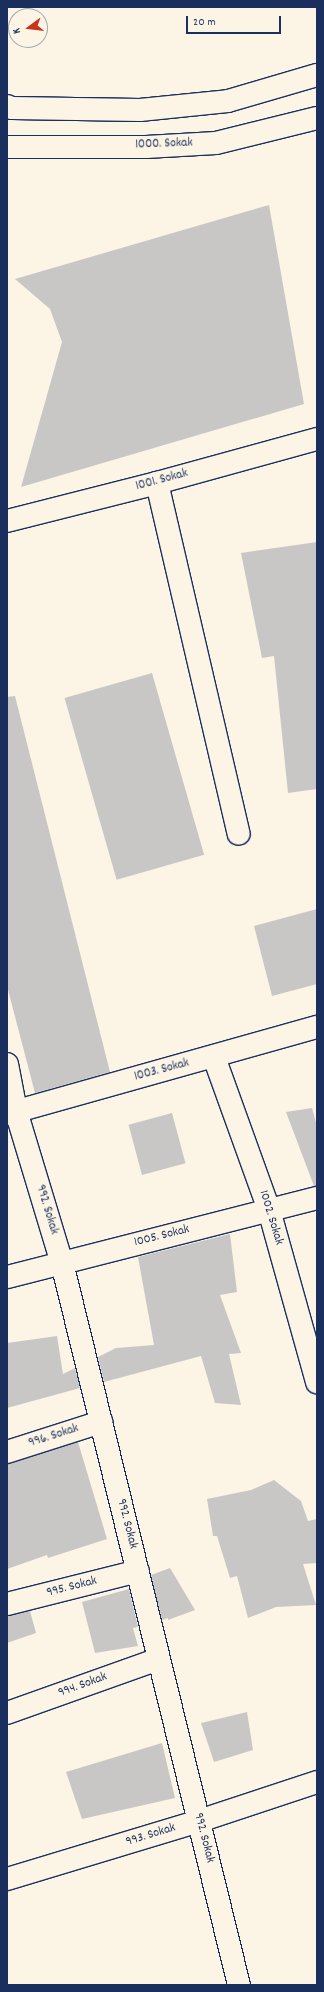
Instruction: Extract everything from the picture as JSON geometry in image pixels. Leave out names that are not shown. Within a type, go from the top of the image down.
[{"type":"street","points":[[7,106],[12,108],[140,110],[228,101],[317,75]]},
{"type":"street","name":"1000. Sokak","points":[[7,147],[146,147],[216,143],[317,118]]},
{"type":"street","name":"1001. Sokak","points":[[7,521],[157,483],[317,439]]},
{"type":"street","points":[[157,483],[239,834]]},
{"type":"street","name":"1003. Sokak","points":[[11,1113],[317,1027]]},
{"type":"street","name":"1002. Sokak","points":[[214,1057],[269,1210],[314,1360],[317,1382]]},
{"type":"street","name":"992. Sokak","points":[[7,1064],[11,1113],[62,1263],[239,1985]]},
{"type":"street","name":"1005. Sokak","points":[[7,1277],[317,1198]]},
{"type":"street","name":"996. Sokak","points":[[7,1452],[101,1422]]},
{"type":"street","name":"995. Sokak","points":[[7,1604],[138,1571]]},
{"type":"street","name":"994. Sokak","points":[[7,1713],[159,1659]]},
{"type":"street","name":"993. Sokak","points":[[7,1879],[199,1821],[317,1782]]},
{"type":"building","points":[[269,205],[304,404],[21,487],[62,342],[50,309],[15,279]]},
{"type":"building","points":[[317,542],[317,789],[288,793],[274,656],[262,658],[241,553]]},
{"type":"building","points":[[152,673],[204,855],[117,880],[65,698]]},
{"type":"building","points":[[15,696],[110,1072],[35,1093],[7,986],[7,697]]},
{"type":"building","points":[[317,909],[317,984],[272,996],[254,926]]},
{"type":"building","points":[[312,1108],[317,1126],[317,1186],[314,1186],[286,1112]]},
{"type":"building","points":[[172,1113],[185,1163],[142,1175],[129,1125]]},
{"type":"building","points":[[230,1234],[237,1292],[220,1295],[241,1353],[229,1354],[241,1405],[215,1403],[201,1356],[104,1382],[98,1357],[116,1348],[154,1345],[138,1257]]},
{"type":"building","points":[[57,1336],[63,1374],[75,1368],[80,1388],[7,1408],[7,1343]]},
{"type":"building","points":[[78,1442],[107,1539],[48,1558],[47,1555],[7,1569],[7,1464]]},
{"type":"building","points":[[274,1480],[301,1501],[308,1521],[317,1519],[317,1563],[303,1564],[316,1605],[276,1607],[248,1618],[237,1576],[230,1578],[217,1536],[213,1536],[207,1499],[251,1490]]},
{"type":"building","points":[[170,1568],[195,1610],[168,1620],[168,1618],[162,1620],[151,1575]]},
{"type":"building","points":[[129,1589],[138,1627],[133,1628],[138,1646],[95,1653],[82,1602]]},
{"type":"building","points":[[30,1611],[36,1633],[7,1643],[7,1616]]},
{"type":"building","points":[[247,1712],[253,1750],[214,1762],[201,1723]]},
{"type":"building","points":[[162,1743],[175,1798],[82,1819],[66,1772]]}]
